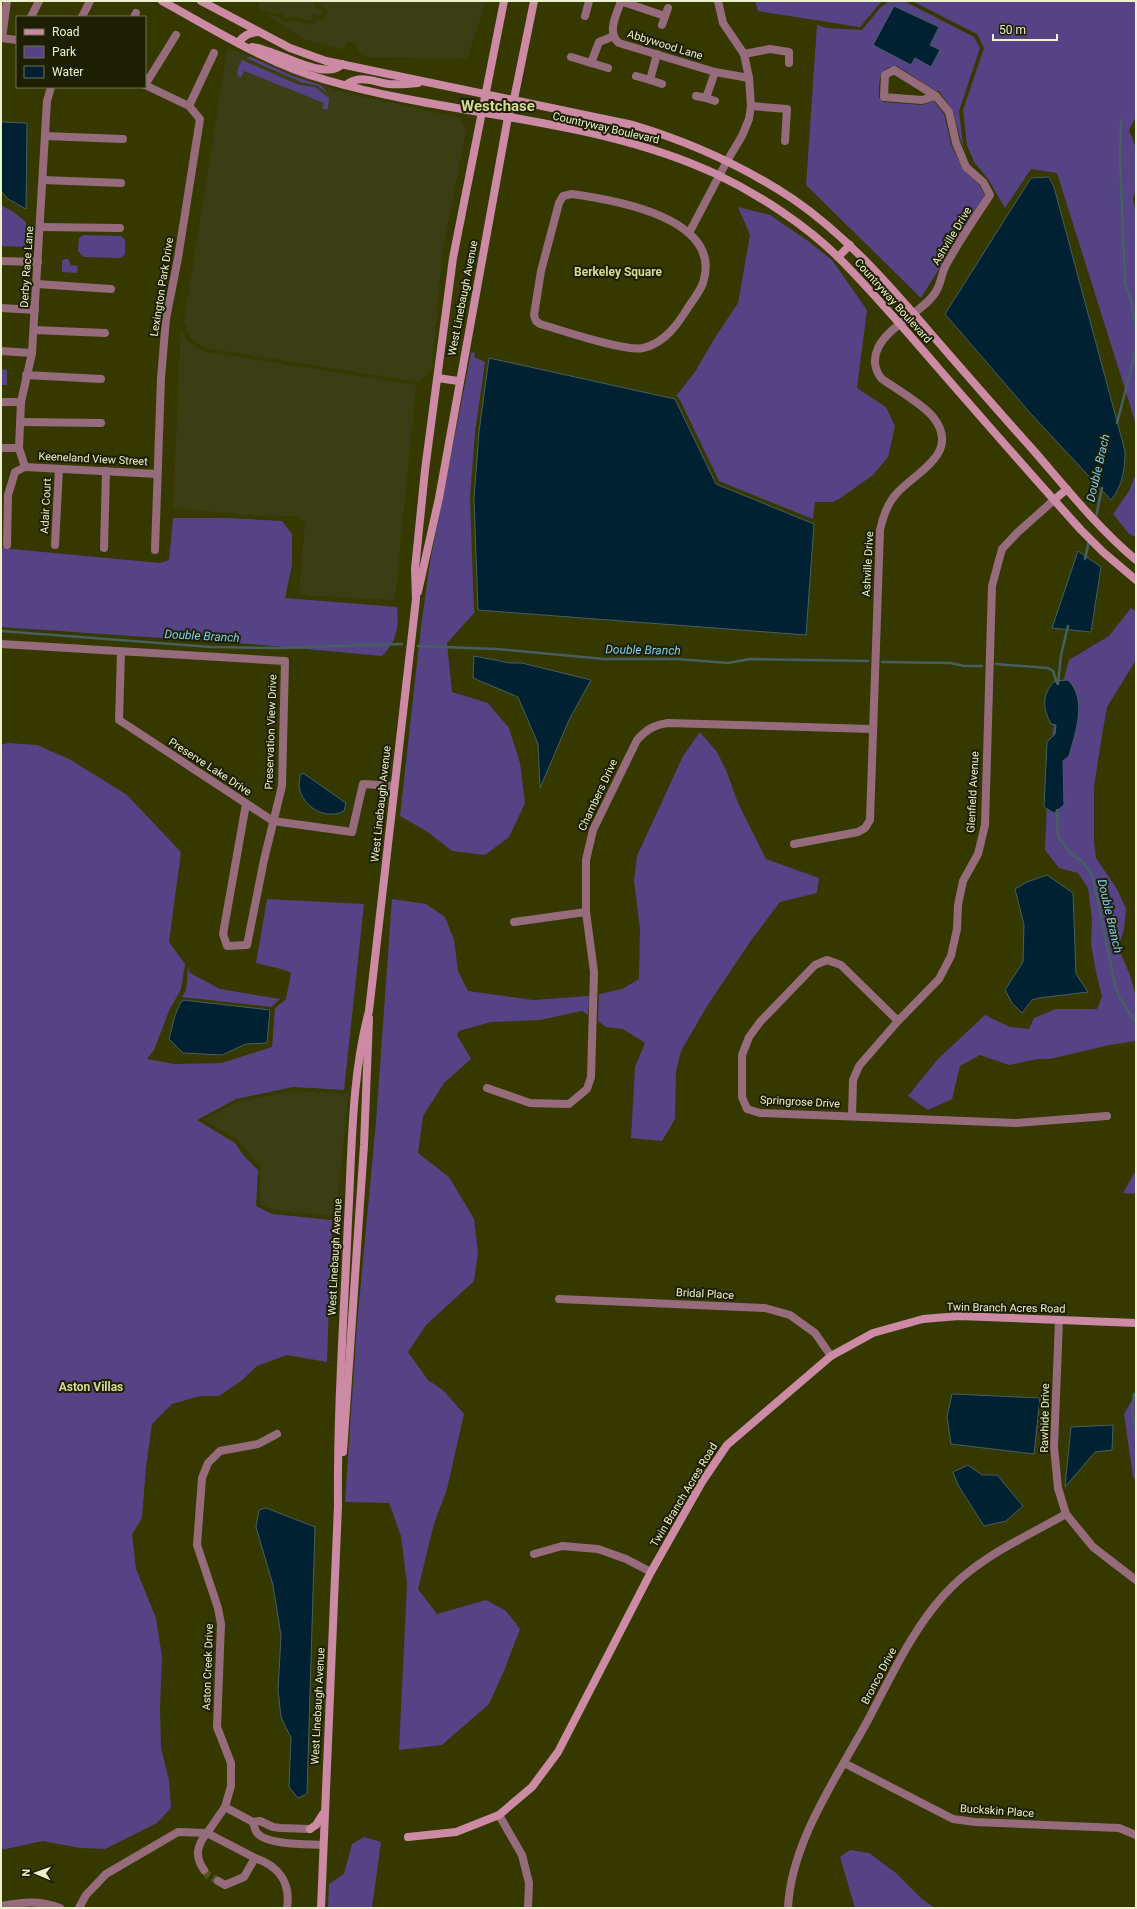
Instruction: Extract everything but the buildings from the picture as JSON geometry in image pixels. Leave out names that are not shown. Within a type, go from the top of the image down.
[{"type":"street","points":[[7,1],[2,38],[16,40]]},
{"type":"street","points":[[32,16],[39,1]]},
{"type":"street","points":[[82,16],[90,1]]},
{"type":"street","name":"Countryway Boulevard","points":[[162,1],[242,45],[309,75],[382,94],[482,114],[508,117],[602,135],[648,147],[719,175],[784,214],[838,257],[900,324],[1054,500],[1103,552],[1136,580]]},
{"type":"street","name":"Countryway Boulevard","points":[[201,1],[290,48],[342,64],[633,125],[680,140],[727,161],[794,200],[850,245],[913,313],[1067,489],[1092,520],[1136,560]]},
{"type":"street","name":"West Linebaugh Avenue","points":[[321,1908],[338,1506],[342,1471],[364,1145],[370,1040],[369,1011],[416,599],[416,570],[424,485],[453,258],[504,1]]},
{"type":"street","name":"West Linebaugh Avenue","points":[[416,599],[421,583],[438,498],[458,381],[508,117],[514,99],[534,1]]},
{"type":"street","points":[[585,16],[589,1]]},
{"type":"street","points":[[620,1],[666,12],[662,25]]},
{"type":"street","name":"Abbywood Lane","points":[[620,1],[613,26],[614,36],[619,42],[715,72],[749,78]]},
{"type":"street","points":[[689,233],[719,175],[742,136],[749,119],[751,106],[749,78],[744,54],[723,23],[718,1]]},
{"type":"street","points":[[258,32],[243,36],[242,45],[259,48],[317,68],[328,70],[342,64]]},
{"type":"street","points":[[146,83],[176,35]]},
{"type":"street","points":[[591,63],[599,42],[614,36]]},
{"type":"street","points":[[744,54],[770,49],[789,52],[789,63]]},
{"type":"street","points":[[146,85],[189,106],[214,53]]},
{"type":"street","points":[[650,80],[657,54]]},
{"type":"street","points":[[571,56],[608,68]]},
{"type":"street","name":"Ashville Drive","points":[[794,844],[858,832],[865,828],[870,820],[880,530],[884,514],[897,493],[932,464],[941,447],[940,430],[933,417],[882,379],[875,368],[876,353],[879,345],[900,324],[935,294],[946,265],[990,195],[983,182],[966,167],[956,143],[949,112],[936,96],[894,70],[885,75],[884,97],[922,100],[936,96]]},
{"type":"street","points":[[706,98],[715,72]]},
{"type":"street","points":[[636,76],[662,84]]},
{"type":"street","points":[[346,85],[352,80],[359,79],[395,84],[427,82]]},
{"type":"street","name":"Derby Race Lane","points":[[19,448],[21,402],[32,353],[41,226],[47,101],[51,88]]},
{"type":"street","points":[[696,96],[715,101]]},
{"type":"street","name":"Lexington Park Drive","points":[[155,550],[157,474],[166,318],[178,258],[200,119],[189,106]]},
{"type":"street","points":[[751,106],[787,109],[785,142]]},
{"type":"street","points":[[45,136],[123,139]]},
{"type":"street","points":[[43,180],[121,183]]},
{"type":"street","points":[[572,194],[607,199],[640,208],[673,223],[689,233],[698,242],[706,262],[703,283],[682,317],[660,342],[642,348],[625,347],[540,324],[536,321],[534,315],[541,271],[558,203],[564,196],[572,194]]},
{"type":"street","points":[[41,226],[120,228]]},
{"type":"street","points":[[838,257],[850,245]]},
{"type":"street","points":[[1,261],[38,262]]},
{"type":"street","points":[[37,284],[111,289]]},
{"type":"street","points":[[1,308],[35,310]]},
{"type":"street","points":[[34,330],[105,332]]},
{"type":"street","points":[[1,351],[32,353]]},
{"type":"street","points":[[26,375],[102,379]]},
{"type":"street","points":[[438,378],[458,381]]},
{"type":"street","points":[[1,402],[21,402]]},
{"type":"street","points":[[21,422],[101,423]]},
{"type":"street","points":[[1,448],[19,448]]},
{"type":"street","name":"Keeneland View Street","points":[[19,448],[25,467],[157,474]]},
{"type":"street","points":[[7,545],[4,495],[15,472],[25,467]]},
{"type":"street","name":"Adair Court","points":[[55,545],[59,469]]},
{"type":"street","points":[[104,548],[106,471]]},
{"type":"street","points":[[1054,500],[1067,489]]},
{"type":"street","name":"Glenfield Avenue","points":[[852,1116],[853,1080],[858,1066],[898,1021],[939,979],[951,956],[957,929],[958,905],[963,881],[978,854],[985,825],[992,586],[1002,549],[1018,532],[1054,500]]},
{"type":"street","name":"Preservation View Drive","points":[[1,644],[285,661],[282,786],[273,821],[247,945],[227,946],[223,934],[246,804]]},
{"type":"street","name":"Preserve Lake Drive","points":[[121,652],[119,720],[273,821],[352,832],[363,784],[394,786]]},
{"type":"street","name":"Chambers Drive","points":[[486,1088],[530,1103],[570,1104],[587,1089],[591,1077],[594,972],[586,912],[585,870],[590,840],[637,740],[647,729],[668,723],[872,728]]},
{"type":"street","points":[[514,922],[586,912]]},
{"type":"street","name":"Springrose Drive","points":[[898,1021],[841,965],[827,960],[815,965],[749,1037],[742,1055],[742,1097],[747,1109],[760,1113],[1016,1123],[1107,1116]]},
{"type":"street","name":"West Linebaugh Avenue","points":[[338,1506],[337,1460],[352,1145],[360,1042],[369,1011]]},
{"type":"street","points":[[352,1145],[364,1145]]},
{"type":"street","points":[[350,1193],[360,1194]]},
{"type":"street","name":"Bridal Place","points":[[558,1299],[765,1308],[790,1315],[815,1333],[831,1356]]},
{"type":"street","name":"Twin Branch Acres Road","points":[[408,1837],[456,1832],[499,1815],[532,1787],[558,1752],[652,1572],[702,1482],[727,1445],[831,1356],[873,1333],[923,1319],[959,1316],[1136,1323]]},
{"type":"street","name":"Rawhide Drive","points":[[1059,1320],[1054,1447],[1058,1488],[1066,1514],[1093,1547],[1136,1580]]},
{"type":"street","name":"Aston Creek Drive","points":[[204,1870],[199,1863],[196,1854],[201,1840],[225,1807],[231,1786],[231,1763],[217,1727],[221,1624],[218,1608],[197,1545],[202,1478],[208,1463],[220,1451],[258,1444],[277,1434]]},
{"type":"street","name":"Bronco Drive","points":[[788,1908],[794,1871],[810,1826],[914,1635],[944,1595],[981,1562],[1066,1514]]},
{"type":"street","points":[[534,1554],[562,1546],[598,1549],[626,1559],[652,1572]]},
{"type":"street","name":"Buckskin Place","points":[[844,1763],[953,1819],[975,1822],[1119,1828],[1136,1835]]},
{"type":"street","points":[[225,1807],[253,1822],[260,1822],[273,1828],[310,1829],[320,1821],[324,1809]]},
{"type":"street","points":[[499,1815],[522,1855],[529,1883],[528,1908]]},
{"type":"street","points":[[253,1822],[259,1835],[266,1838],[278,1841],[323,1845]]},
{"type":"street","points":[[79,1908],[86,1895],[106,1874],[178,1832],[207,1833],[255,1858],[266,1862],[285,1881],[289,1895],[286,1908]]},
{"type":"street","points":[[218,1881],[225,1885],[244,1877],[255,1858]]},
{"type":"street","points":[[1,1906],[32,1902],[47,1903],[60,1908]]},
{"type":"shaded area","points":[[260,1],[316,1],[314,8],[323,10],[322,16],[313,14],[311,21],[290,16],[289,18],[284,17],[284,15],[258,9]]},
{"type":"shaded area","points":[[320,1],[486,1],[467,59],[369,57],[360,54],[357,47],[358,45],[354,42],[349,42],[345,45],[345,50],[306,40],[265,14],[280,17],[282,20],[288,22],[293,20],[312,25],[315,23],[316,19],[322,20],[326,18],[327,9],[319,5]]},
{"type":"shaded area","name":"Westchase","points":[[231,49],[338,91],[460,118],[466,131],[442,254],[432,369],[420,382],[206,348],[190,338],[184,321],[227,50]]},
{"type":"shaded area","points":[[181,327],[186,341],[206,352],[416,385],[395,600],[299,595],[305,523],[298,516],[246,515],[173,508]]},
{"type":"shaded area","points":[[349,1088],[336,1216],[273,1210],[260,1204],[261,1167],[237,1139],[204,1120],[237,1102],[293,1091],[345,1094]]},
{"type":"green space","points":[[755,1],[882,1],[860,27],[758,11]]},
{"type":"green space","points":[[889,1],[904,1],[974,37],[980,48],[959,111],[963,145],[972,166],[961,141],[953,111],[939,91],[936,91],[897,66],[886,69],[881,76],[879,97],[883,102],[921,105],[934,101],[944,114],[951,144],[962,168],[979,185],[985,195],[921,298],[806,185],[817,25],[827,28],[862,30],[880,8]]},
{"type":"green space","points":[[912,1],[1136,1],[1136,117],[1129,130],[1136,148],[1136,189],[1133,199],[1136,213],[1136,432],[1135,421],[1057,173],[1031,169],[1005,208],[988,179],[974,162],[967,145],[963,110],[984,48],[977,34]]},
{"type":"green space","points":[[251,57],[292,76],[320,85],[329,95],[318,86],[301,82],[246,58]]},
{"type":"green space","points":[[242,60],[299,85],[315,87],[329,98],[328,109],[322,109],[324,103],[244,71],[241,77],[238,76],[237,71]]},
{"type":"green space","points":[[1,205],[15,213],[26,222],[25,247],[1,246]]},
{"type":"green space","points":[[738,207],[770,215],[808,241],[832,260],[867,310],[857,388],[886,407],[895,426],[888,457],[873,475],[833,502],[815,502],[813,519],[719,481],[679,398],[676,396],[695,372],[714,339],[738,303],[750,235]]},
{"type":"green space","points":[[83,235],[121,236],[125,240],[125,254],[121,258],[84,257],[78,251],[79,238]]},
{"type":"green space","points":[[64,259],[68,259],[71,265],[78,266],[77,273],[62,272],[62,261]]},
{"type":"green space","points":[[475,352],[474,357],[485,362],[475,432],[470,497],[475,612],[447,643],[452,692],[488,703],[509,728],[520,763],[525,803],[509,837],[485,855],[452,851],[428,832],[400,816],[421,627],[430,562],[471,353]]},
{"type":"green space","points":[[1,369],[7,370],[7,385],[1,385]]},
{"type":"green space","points":[[1136,473],[1136,537],[1129,534],[1113,514],[1129,491]]},
{"type":"green space","points":[[173,518],[229,518],[282,521],[292,534],[292,565],[285,598],[397,607],[398,621],[396,633],[391,645],[382,656],[262,645],[1,627],[1,548],[160,563],[169,560]]},
{"type":"green space","points":[[1131,608],[1136,611],[1136,660],[1107,707],[1094,787],[1094,841],[1096,858],[1117,889],[1126,909],[1124,929],[1118,947],[1130,975],[1136,997],[1136,1041],[1109,1045],[1050,1059],[1038,1059],[1009,1065],[980,1055],[960,1066],[952,1099],[928,1110],[908,1096],[938,1059],[985,1015],[1010,1027],[1029,1029],[1034,1018],[1056,1009],[1097,1009],[1102,997],[1091,944],[1092,919],[1088,888],[1078,873],[1059,868],[1045,850],[1049,755],[1059,697],[1069,660],[1109,636]]},
{"type":"green space","points":[[700,732],[717,752],[726,770],[738,803],[766,859],[819,878],[817,893],[780,902],[750,942],[707,1006],[681,1051],[676,1071],[675,1119],[662,1141],[631,1138],[635,1067],[645,1043],[623,1029],[606,1027],[598,1021],[599,994],[622,989],[639,979],[640,929],[634,881],[637,856],[683,756]]},
{"type":"green space","points":[[8,743],[37,745],[71,760],[127,795],[181,852],[169,942],[185,964],[181,989],[169,1011],[154,1050],[147,1059],[174,1064],[222,1063],[272,1047],[275,1008],[286,999],[291,973],[285,970],[256,963],[267,899],[364,904],[344,1090],[293,1087],[236,1099],[197,1120],[235,1143],[244,1156],[258,1170],[256,1206],[272,1214],[332,1220],[327,1362],[287,1355],[257,1366],[241,1381],[219,1396],[200,1396],[172,1404],[152,1424],[146,1467],[142,1518],[132,1534],[136,1569],[156,1618],[162,1657],[160,1708],[161,1748],[169,1780],[171,1808],[157,1823],[105,1849],[80,1848],[43,1841],[1,1850],[1,745]]},
{"type":"green space","points":[[392,899],[426,904],[445,917],[454,940],[458,971],[468,991],[533,1000],[589,996],[588,1015],[582,1011],[540,1020],[491,1022],[459,1031],[457,1035],[471,1059],[444,1083],[423,1116],[418,1153],[449,1177],[474,1219],[478,1252],[474,1281],[426,1325],[408,1352],[428,1380],[444,1391],[464,1414],[447,1489],[434,1524],[418,1589],[437,1614],[486,1600],[506,1611],[520,1629],[504,1671],[489,1704],[442,1745],[399,1750],[407,1584],[401,1536],[389,1503],[345,1502],[357,1325],[376,1122]]},
{"type":"green space","points":[[188,968],[190,973],[220,989],[280,999],[271,1007],[182,997],[186,990]]},
{"type":"green space","points":[[1136,1170],[1136,1194],[1123,1193]]},
{"type":"green space","points":[[1136,1393],[1136,1481],[1133,1477],[1124,1414]]},
{"type":"green space","points":[[364,1837],[381,1842],[372,1908],[328,1908],[329,1884],[344,1874],[352,1844]]},
{"type":"green space","points":[[850,1850],[869,1853],[896,1873],[922,1899],[935,1908],[855,1908],[840,1857]]},
{"type":"water","points":[[894,6],[939,27],[930,45],[940,50],[931,67],[915,58],[911,65],[873,45]]},
{"type":"water","points":[[1,122],[27,123],[26,209],[8,199],[1,191]]},
{"type":"water","points":[[1049,177],[1054,187],[1125,451],[1121,483],[1111,500],[1032,415],[945,314],[1031,178]]},
{"type":"water","points":[[489,358],[675,399],[716,484],[814,524],[806,635],[478,610],[474,498],[479,432]]},
{"type":"water","points":[[1078,551],[1101,567],[1091,632],[1052,628]]},
{"type":"water","points":[[474,656],[510,663],[522,663],[591,680],[569,720],[540,788],[538,744],[518,697],[473,678]]},
{"type":"water","points":[[1068,680],[1074,688],[1079,707],[1077,727],[1069,756],[1063,761],[1064,805],[1054,813],[1044,807],[1047,742],[1055,734],[1056,725],[1051,724],[1046,713],[1045,696],[1050,686],[1055,681]]},
{"type":"water","points":[[303,773],[346,803],[344,811],[331,814],[312,808],[307,803],[300,791],[300,775]]},
{"type":"water","points":[[1047,875],[1073,893],[1076,974],[1088,992],[1032,1000],[1022,1013],[1012,1003],[1005,990],[1023,962],[1024,925],[1015,889],[1027,882]]},
{"type":"water","points":[[183,1000],[270,1010],[267,1043],[246,1044],[222,1055],[183,1053],[169,1039],[176,1014]]},
{"type":"water","points":[[952,1394],[1040,1398],[1034,1454],[951,1444],[947,1417]]},
{"type":"water","points":[[1113,1425],[1112,1450],[1095,1452],[1065,1487],[1071,1427]]},
{"type":"water","points":[[968,1465],[982,1475],[997,1475],[1023,1506],[1006,1521],[984,1526],[958,1485],[953,1472]]},
{"type":"water","points":[[266,1508],[315,1527],[307,1794],[298,1798],[289,1787],[291,1738],[281,1717],[278,1690],[281,1636],[273,1585],[256,1527],[259,1510]]},
{"type":"waterway","points":[[1121,120],[1120,159],[1125,283],[1131,300],[1136,328]]},
{"type":"waterway","points":[[1117,423],[1136,350],[1136,338]]},
{"type":"waterway","name":"Double Brach","points":[[1096,517],[1102,488]]},
{"type":"waterway","points":[[1085,559],[1089,541]]},
{"type":"waterway","name":"Double Branch","points":[[1058,684],[1061,655],[1068,626]]},
{"type":"waterway","name":"Double Branch","points":[[1,631],[211,647],[279,648],[402,644]]},
{"type":"waterway","name":"Double Branch","points":[[418,646],[496,649],[604,659],[677,659],[728,663],[750,659],[868,661]]},
{"type":"waterway","name":"Double Branch","points":[[882,662],[951,663],[964,666],[982,666]]},
{"type":"waterway","name":"Double Branch","points":[[996,664],[1048,668],[1053,671],[1057,683]]},
{"type":"waterway","name":"Double Branch","points":[[1057,810],[1058,836],[1071,854],[1083,862],[1093,877],[1113,976],[1119,997],[1136,1023]]},
{"type":"waterway","name":"Double Branch","points":[[1136,1393],[1134,1394],[1132,1411],[1136,1433]]},
{"type":"tunnel","points":[[204,1870],[208,1875],[218,1881]]},
{"type":"district","name":"Westchase","points":[[498,106]]},
{"type":"district","name":"Berkeley Square","points":[[618,272]]},
{"type":"district","name":"Aston Villas","points":[[91,1387]]}]
